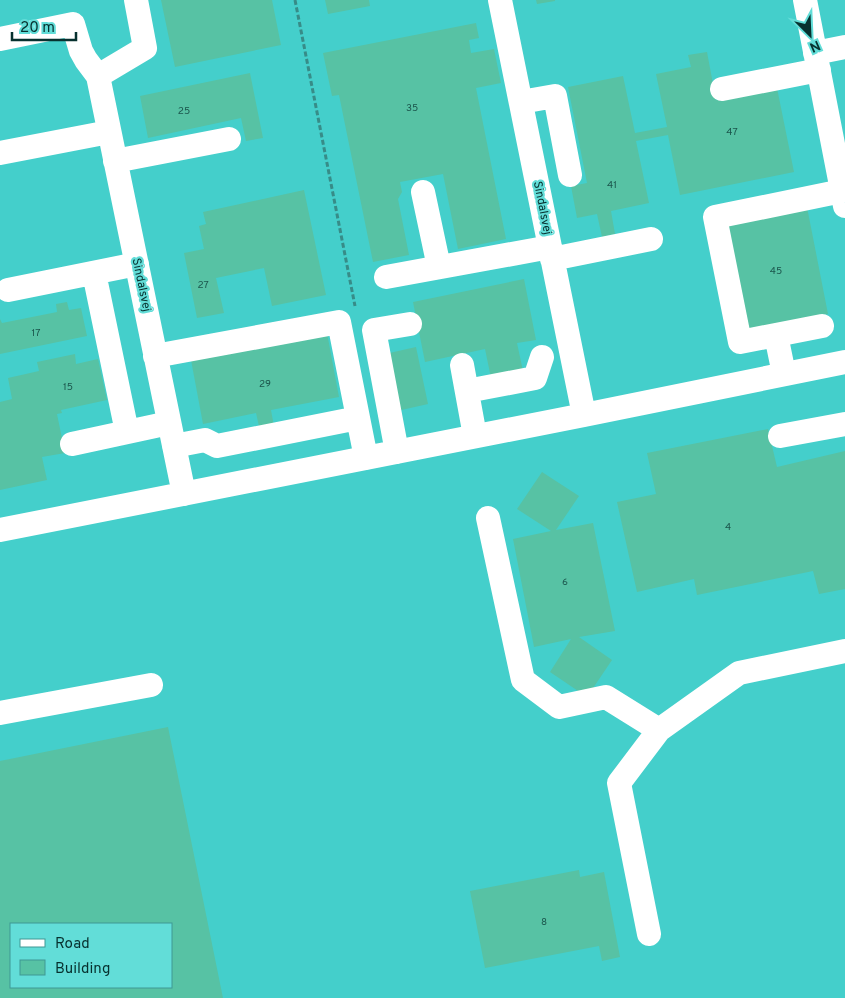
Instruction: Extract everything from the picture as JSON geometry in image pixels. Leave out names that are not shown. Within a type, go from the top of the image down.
[{"type":"street","points":[[0,39],[72,24],[81,51],[98,76],[145,48],[136,0]]},
{"type":"street","name":"Sindalsvej","points":[[500,0],[584,415]]},
{"type":"street","points":[[805,0],[844,198],[715,217],[740,342],[822,326]]},
{"type":"street","points":[[722,89],[817,62],[845,47]]},
{"type":"street","name":"Sindalsvej","points":[[98,76],[184,494]]},
{"type":"street","points":[[521,102],[555,96],[570,175]]},
{"type":"street","points":[[0,153],[109,132]]},
{"type":"street","points":[[115,161],[229,139]]},
{"type":"street","points":[[423,192],[439,267]]},
{"type":"street","points":[[386,277],[439,267],[651,239]]},
{"type":"street","points":[[8,290],[137,264]]},
{"type":"street","points":[[94,273],[127,432]]},
{"type":"street","points":[[156,356],[339,322],[366,458]]},
{"type":"street","points":[[397,452],[374,330],[410,324]]},
{"type":"street","points":[[776,335],[784,374]]},
{"type":"street","points":[[467,391],[535,378],[542,357]]},
{"type":"street","points":[[0,530],[845,362]]},
{"type":"street","points":[[462,365],[475,436]]},
{"type":"street","points":[[174,446],[206,440],[217,446],[358,418]]},
{"type":"street","points":[[72,444],[169,423]]},
{"type":"street","points":[[780,436],[845,424]]},
{"type":"street","points":[[488,518],[523,680],[559,708],[606,697],[659,730]]},
{"type":"street","points":[[648,934],[619,783],[659,730],[739,673],[845,651]]},
{"type":"street","points":[[0,713],[151,685]]},
{"type":"path","points":[[295,0],[356,309]]},
{"type":"shaded area","points":[[0,0],[845,0],[845,998],[0,998]]},
{"type":"building","points":[[161,0],[272,0],[281,45],[175,67]]},
{"type":"building","points":[[325,0],[369,0],[370,6],[328,14]]},
{"type":"building","points":[[536,0],[555,0],[555,1],[537,4]]},
{"type":"building","points":[[476,23],[479,38],[469,40],[471,53],[494,49],[501,83],[476,88],[506,239],[458,249],[443,174],[400,182],[402,192],[398,199],[409,255],[373,262],[339,95],[332,96],[323,53]]},
{"type":"building","points":[[707,52],[716,100],[777,88],[794,172],[680,195],[668,135],[636,141],[649,203],[611,211],[615,234],[602,237],[597,214],[577,218],[571,186],[587,183],[568,87],[623,76],[635,133],[667,127],[656,74],[691,67],[688,55]]},
{"type":"building","points":[[250,73],[263,138],[246,141],[241,118],[148,138],[140,96]]},
{"type":"building","points":[[304,190],[326,295],[272,306],[264,268],[216,278],[224,313],[197,318],[184,253],[204,249],[199,226],[206,224],[203,212]]},
{"type":"building","points":[[807,207],[828,314],[748,329],[728,222]]},
{"type":"building","points":[[524,279],[536,340],[517,343],[523,371],[491,378],[485,349],[425,362],[413,302]]},
{"type":"building","points":[[67,302],[69,310],[81,308],[87,336],[0,354],[0,319],[2,323],[57,312],[56,304]]},
{"type":"building","points":[[327,333],[339,397],[271,410],[275,432],[261,435],[256,413],[203,424],[191,360]]},
{"type":"building","points":[[416,347],[428,404],[397,411],[385,354]]},
{"type":"building","points":[[75,354],[76,364],[98,359],[107,400],[61,410],[62,413],[57,414],[65,453],[42,457],[47,480],[0,490],[0,402],[12,399],[8,378],[39,371],[37,362]]},
{"type":"building","points":[[768,429],[777,467],[845,451],[845,589],[819,594],[813,571],[697,595],[694,579],[637,592],[617,502],[656,494],[647,453]]},
{"type":"building","points":[[542,472],[579,496],[556,530],[593,523],[615,631],[579,637],[612,660],[587,697],[550,672],[571,639],[534,647],[513,539],[551,531],[517,509]]},
{"type":"building","points":[[168,727],[223,998],[0,998],[0,761]]},
{"type":"building","points":[[579,870],[580,877],[604,872],[620,957],[602,961],[599,946],[485,968],[470,891]]}]
